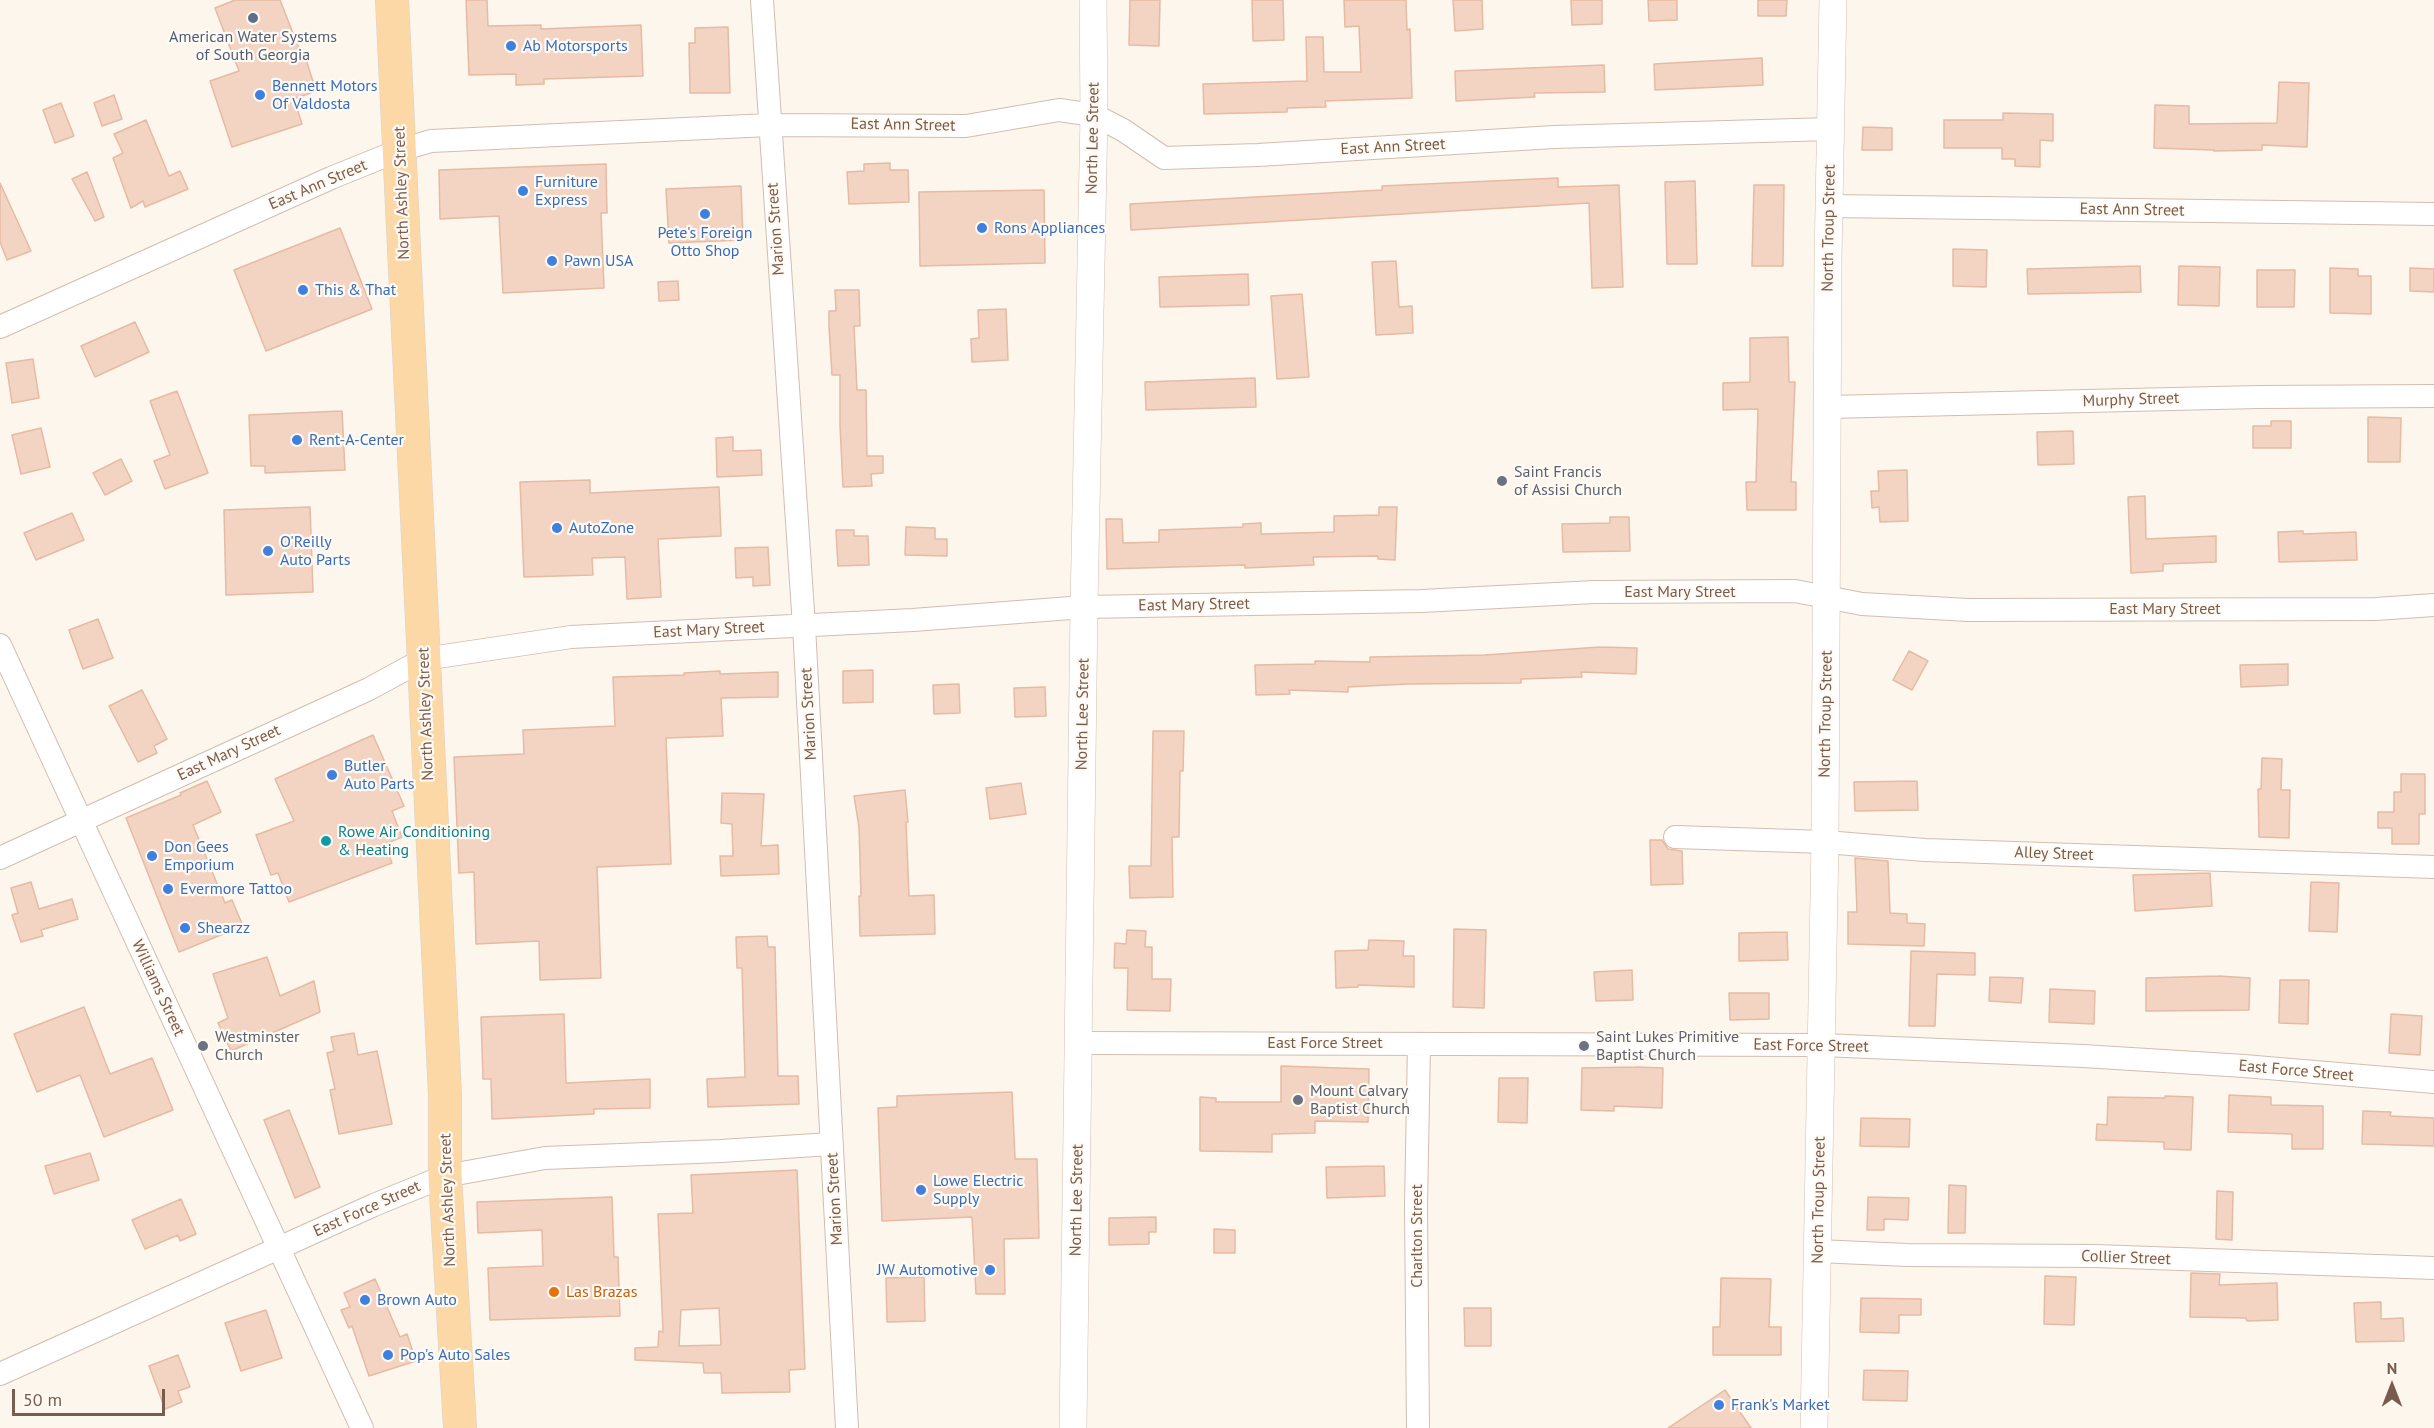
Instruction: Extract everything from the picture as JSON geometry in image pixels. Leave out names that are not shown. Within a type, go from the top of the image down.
[{"type":"main road","name":"North Ashley Street","points":[[392,0],[445,1095],[445,1176],[460,1428]]},
{"type":"street","name":"Marion Street","points":[[762,0],[804,626],[848,1428]]},
{"type":"street","name":"North Lee Street","points":[[1073,1428],[1084,607],[1094,115],[1093,0]]},
{"type":"street","name":"North Troup Street","points":[[1814,1428],[1825,842],[1833,0]]},
{"type":"street","name":"East Ann Street","points":[[0,327],[330,178],[400,150],[431,141],[769,125],[966,126],[1059,110],[1094,115],[1123,130],[1164,158],[1258,155],[1554,137],[1830,129]]},
{"type":"street","name":"East Ann Street","points":[[1830,206],[2434,214]]},
{"type":"street","name":"Murphy Street","points":[[1828,407],[2259,397],[2434,396]]},
{"type":"street","name":"East Mary Street","points":[[0,858],[369,688],[424,659],[572,637],[913,620],[1084,607],[1422,601],[1594,592],[1795,591],[1862,604],[1968,610],[2376,609],[2434,605]]},
{"type":"street","name":"Williams Street","points":[[0,645],[362,1428]]},
{"type":"street","name":"Alley Street","points":[[1675,837],[1825,842],[1925,849],[2434,867]]},
{"type":"street","name":"East Force Street","points":[[1079,1043],[1822,1045],[2083,1056],[2244,1066],[2434,1082]]},
{"type":"street","name":"Charlton Street","points":[[1418,1428],[1416,1206],[1419,1044]]},
{"type":"street","name":"East Force Street","points":[[0,1374],[374,1205],[445,1176],[545,1158],[831,1144]]},
{"type":"street","name":"Collier Street","points":[[1818,1251],[1907,1255],[2106,1257],[2434,1268]]},
{"type":"building","name":"Bennett Motors Of Valdosta","points":[[235,0],[280,0],[300,51],[303,50],[316,91],[294,99],[302,124],[232,147],[210,81],[239,71],[215,8]]},
{"type":"building","points":[[466,0],[487,0],[488,26],[541,25],[541,29],[641,25],[643,76],[544,79],[544,84],[516,85],[516,74],[469,75]]},
{"type":"building","points":[[1130,0],[1160,0],[1159,46],[1129,45]]},
{"type":"building","points":[[1252,0],[1283,0],[1284,40],[1253,41]]},
{"type":"building","points":[[1344,0],[1406,0],[1407,30],[1410,29],[1412,98],[1325,101],[1326,107],[1287,108],[1287,112],[1204,114],[1203,84],[1307,81],[1306,37],[1323,37],[1324,72],[1361,72],[1359,26],[1345,27]]},
{"type":"building","points":[[1453,0],[1482,0],[1483,29],[1455,31]]},
{"type":"building","points":[[1571,0],[1602,0],[1602,24],[1572,25]]},
{"type":"building","points":[[1648,0],[1677,0],[1677,20],[1649,21]]},
{"type":"building","points":[[1758,0],[1787,0],[1786,16],[1758,16]]},
{"type":"building","points":[[728,27],[730,93],[690,93],[689,43],[695,43],[695,28]]},
{"type":"building","points":[[1762,58],[1763,85],[1655,90],[1654,64]]},
{"type":"building","points":[[1604,65],[1605,92],[1534,93],[1535,97],[1456,101],[1455,71]]},
{"type":"building","points":[[2279,82],[2309,83],[2307,147],[2262,145],[2262,150],[2214,151],[2154,148],[2155,105],[2189,106],[2189,124],[2277,123]]},
{"type":"building","points":[[114,95],[122,119],[102,126],[94,103]]},
{"type":"building","points":[[61,103],[74,136],[55,143],[43,110]]},
{"type":"building","points":[[2003,113],[2053,114],[2053,141],[2040,140],[2040,167],[2015,166],[2015,159],[2002,159],[2002,148],[1944,148],[1944,120],[2003,120]]},
{"type":"building","points":[[146,120],[169,176],[180,171],[188,189],[145,207],[143,201],[131,208],[113,158],[123,153],[114,134]]},
{"type":"building","points":[[1863,127],[1892,128],[1892,150],[1862,150]]},
{"type":"building","points":[[890,163],[890,170],[908,170],[909,202],[849,204],[847,172],[864,171],[864,164]]},
{"type":"building","points":[[606,164],[607,213],[601,213],[604,288],[503,293],[499,216],[440,219],[439,170]]},
{"type":"building","points":[[87,172],[104,217],[95,221],[72,179]]},
{"type":"building","points":[[1558,178],[1558,187],[1619,185],[1623,287],[1592,288],[1589,203],[1131,230],[1130,204],[1382,190],[1382,186]]},
{"type":"building","points":[[1695,181],[1697,264],[1667,264],[1665,182]]},
{"type":"building","points":[[0,183],[31,251],[7,260],[0,242]]},
{"type":"building","points":[[1754,185],[1784,185],[1783,266],[1752,266]]},
{"type":"building","name":"Pete's Foreign Otto Shop","points":[[741,186],[743,240],[669,243],[666,189]]},
{"type":"building","name":"Rons Appliances","points":[[1044,190],[1045,263],[920,266],[919,192]]},
{"type":"building","name":"This & That","points":[[340,228],[372,309],[266,351],[234,270]]},
{"type":"building","points":[[1953,249],[1987,250],[1986,287],[1953,286]]},
{"type":"building","points":[[1396,261],[1399,307],[1412,306],[1413,333],[1376,335],[1372,262]]},
{"type":"building","points":[[2140,266],[2141,292],[2028,294],[2027,269]]},
{"type":"building","points":[[2179,266],[2220,267],[2219,306],[2178,305]]},
{"type":"building","points":[[2330,268],[2358,269],[2358,276],[2371,276],[2371,314],[2330,313]]},
{"type":"building","points":[[2410,268],[2434,269],[2434,292],[2410,291]]},
{"type":"building","points":[[2257,270],[2295,270],[2294,307],[2257,307]]},
{"type":"building","points":[[1248,274],[1249,305],[1160,307],[1159,277]]},
{"type":"building","points":[[678,281],[679,300],[659,301],[658,282]]},
{"type":"building","points":[[835,290],[859,290],[860,326],[854,326],[857,390],[866,390],[867,456],[883,456],[883,473],[871,474],[872,486],[843,487],[840,375],[832,375],[829,327],[829,311],[836,311]]},
{"type":"building","points":[[1302,294],[1309,377],[1277,379],[1271,296]]},
{"type":"building","points":[[1006,309],[1008,360],[972,362],[971,339],[979,338],[978,310]]},
{"type":"building","points":[[135,322],[149,352],[95,377],[81,346]]},
{"type":"building","points":[[1788,337],[1789,382],[1795,382],[1791,482],[1796,482],[1796,510],[1747,510],[1746,482],[1756,482],[1758,409],[1723,410],[1723,383],[1750,382],[1750,338]]},
{"type":"building","points":[[33,359],[39,398],[12,403],[6,363]]},
{"type":"building","points":[[1255,378],[1256,407],[1146,410],[1145,382]]},
{"type":"building","points":[[177,391],[208,473],[165,489],[154,461],[170,455],[150,401]]},
{"type":"building","name":"Rent-A-Center","points":[[342,411],[345,470],[265,473],[265,466],[251,466],[249,415]]},
{"type":"building","points":[[2368,417],[2401,418],[2400,462],[2368,462]]},
{"type":"building","points":[[2271,421],[2291,421],[2291,448],[2253,448],[2253,426],[2271,426]]},
{"type":"building","points":[[41,428],[50,467],[21,474],[12,435]]},
{"type":"building","points":[[2073,431],[2074,464],[2038,465],[2037,432]]},
{"type":"building","points":[[733,437],[733,451],[761,450],[762,475],[717,477],[716,438]]},
{"type":"building","points":[[121,459],[132,481],[105,495],[93,473]]},
{"type":"building","points":[[1907,470],[1908,521],[1880,522],[1879,507],[1872,508],[1871,491],[1879,491],[1878,471]]},
{"type":"building","points":[[590,480],[590,493],[719,487],[721,536],[658,539],[661,597],[627,599],[625,557],[592,558],[593,575],[524,577],[520,482]]},
{"type":"building","points":[[2145,496],[2146,539],[2216,536],[2216,562],[2163,564],[2163,571],[2131,573],[2128,497]]},
{"type":"building","name":"O'Reilly Auto Parts","points":[[310,507],[313,592],[226,595],[224,510]]},
{"type":"building","points":[[1379,507],[1397,507],[1395,560],[1378,559],[1378,556],[1313,557],[1314,565],[1107,569],[1106,519],[1122,519],[1123,543],[1159,542],[1159,530],[1243,527],[1243,524],[1261,523],[1261,534],[1334,532],[1334,516],[1379,515]]},
{"type":"building","points":[[72,513],[84,540],[36,560],[24,533]]},
{"type":"building","points":[[1610,517],[1629,517],[1630,551],[1563,552],[1562,524],[1610,523]]},
{"type":"building","points":[[906,527],[935,528],[935,539],[947,539],[947,556],[905,555]]},
{"type":"building","points":[[836,530],[854,530],[854,536],[868,536],[869,565],[838,566]]},
{"type":"building","points":[[2303,531],[2303,534],[2356,532],[2357,560],[2279,562],[2278,532]]},
{"type":"building","points":[[768,547],[770,585],[753,586],[753,577],[736,578],[735,548]]},
{"type":"building","points":[[98,619],[113,658],[83,669],[69,630]]},
{"type":"building","points":[[1600,647],[1637,648],[1636,674],[1581,672],[1582,677],[1521,679],[1521,683],[1407,684],[1348,687],[1348,692],[1289,690],[1290,694],[1256,695],[1255,665],[1315,664],[1315,661],[1370,662],[1370,657],[1485,655]]},
{"type":"building","points":[[1909,651],[1928,661],[1912,690],[1893,680]]},
{"type":"building","points":[[2288,664],[2288,685],[2241,687],[2240,665]]},
{"type":"building","points":[[873,670],[873,702],[843,703],[843,671]]},
{"type":"building","points":[[720,671],[720,674],[778,672],[778,697],[721,698],[723,736],[666,738],[671,864],[597,867],[601,978],[540,980],[539,941],[476,944],[474,872],[459,873],[454,757],[524,754],[523,730],[615,726],[613,677],[684,675],[684,673]]},
{"type":"building","points":[[959,684],[960,713],[934,714],[933,685]]},
{"type":"building","points":[[1045,687],[1046,716],[1015,717],[1014,688]]},
{"type":"building","points":[[142,690],[167,739],[154,746],[157,753],[138,762],[109,706]]},
{"type":"building","points":[[1153,731],[1184,731],[1183,771],[1180,771],[1179,837],[1172,837],[1173,897],[1130,898],[1129,866],[1151,866]]},
{"type":"building","name":"Rowe Air Conditioning & Heating","points":[[373,735],[404,806],[392,811],[402,837],[385,844],[392,863],[289,902],[278,873],[271,875],[256,835],[294,821],[275,779]]},
{"type":"building","points":[[2262,758],[2282,759],[2281,790],[2290,790],[2289,838],[2259,837],[2258,789],[2261,789]]},
{"type":"building","points":[[2401,774],[2425,774],[2425,814],[2419,814],[2419,844],[2392,844],[2392,828],[2378,828],[2378,812],[2394,812],[2394,792],[2401,792]]},
{"type":"building","points":[[207,781],[221,812],[193,825],[225,903],[232,900],[243,926],[179,952],[126,818],[181,795],[180,793]]},
{"type":"building","points":[[1917,781],[1918,810],[1855,811],[1854,782]]},
{"type":"building","points":[[1021,783],[1026,814],[990,819],[986,788]]},
{"type":"building","points":[[905,790],[909,896],[934,895],[935,934],[860,936],[859,827],[854,796]]},
{"type":"building","points":[[722,793],[764,794],[761,846],[778,845],[779,874],[721,876],[720,856],[733,856],[732,824],[721,823]]},
{"type":"building","points":[[1650,840],[1662,840],[1668,849],[1682,851],[1683,884],[1651,885]]},
{"type":"building","points":[[1855,858],[1888,861],[1890,913],[1907,914],[1907,923],[1925,924],[1924,946],[1848,944],[1848,912],[1857,912]]},
{"type":"building","points":[[2210,873],[2212,906],[2135,911],[2133,875]]},
{"type":"building","points":[[31,882],[39,909],[72,899],[78,919],[41,930],[43,936],[21,942],[12,915],[18,913],[11,888]]},
{"type":"building","points":[[2311,882],[2339,883],[2337,932],[2309,931]]},
{"type":"building","points":[[1454,929],[1486,930],[1484,1008],[1453,1007]]},
{"type":"building","points":[[1127,930],[1146,931],[1145,947],[1152,947],[1152,979],[1171,979],[1170,1011],[1127,1010],[1128,968],[1114,968],[1115,943],[1126,944]]},
{"type":"building","points":[[1787,932],[1788,960],[1739,961],[1739,933]]},
{"type":"building","points":[[767,936],[768,947],[775,947],[778,1076],[798,1076],[799,1104],[708,1107],[707,1079],[745,1077],[742,968],[737,968],[736,937]]},
{"type":"building","points":[[1369,940],[1404,941],[1403,956],[1414,956],[1414,987],[1358,985],[1358,987],[1336,988],[1335,951],[1368,950]]},
{"type":"building","points":[[1911,951],[1975,953],[1975,975],[1937,974],[1935,1026],[1909,1026]]},
{"type":"building","points":[[267,957],[280,996],[314,981],[320,1012],[231,1051],[218,1023],[228,1018],[213,974]]},
{"type":"building","points":[[1632,970],[1633,1000],[1596,1001],[1594,972]]},
{"type":"building","points":[[2219,976],[2250,978],[2249,1010],[2146,1011],[2146,978]]},
{"type":"building","points":[[1990,977],[2023,978],[2021,1003],[1989,1001]]},
{"type":"building","points":[[2280,980],[2309,980],[2308,1024],[2279,1023]]},
{"type":"building","points":[[2050,989],[2095,991],[2094,1024],[2049,1022]]},
{"type":"building","points":[[1729,993],[1769,993],[1769,1019],[1730,1020]]},
{"type":"building","points":[[84,1007],[110,1074],[152,1058],[173,1110],[104,1137],[80,1075],[37,1092],[14,1034]]},
{"type":"building","points":[[564,1014],[566,1083],[650,1079],[650,1108],[594,1109],[594,1114],[492,1119],[491,1079],[483,1079],[481,1017]]},
{"type":"building","points":[[2391,1014],[2422,1016],[2420,1055],[2389,1053]]},
{"type":"building","points":[[354,1033],[358,1055],[377,1051],[392,1124],[339,1134],[330,1090],[335,1089],[327,1053],[334,1051],[331,1037]]},
{"type":"building","points":[[1281,1066],[1369,1069],[1368,1122],[1315,1121],[1315,1133],[1272,1134],[1272,1152],[1200,1151],[1200,1097],[1216,1098],[1216,1102],[1281,1102]]},
{"type":"building","points":[[1582,1068],[1663,1068],[1662,1108],[1614,1106],[1614,1111],[1581,1110]]},
{"type":"building","points":[[1499,1078],[1528,1078],[1527,1123],[1498,1122]]},
{"type":"building","name":"Lowe Electric Supply","points":[[1012,1092],[1015,1159],[1037,1159],[1039,1238],[1004,1239],[1005,1294],[976,1294],[972,1217],[882,1221],[878,1108],[897,1107],[897,1096]]},
{"type":"building","points":[[2229,1095],[2271,1097],[2271,1105],[2323,1106],[2323,1149],[2292,1149],[2292,1134],[2228,1132]]},
{"type":"building","points":[[2165,1096],[2193,1097],[2191,1150],[2164,1149],[2164,1142],[2096,1140],[2097,1124],[2107,1125],[2108,1097],[2165,1098]]},
{"type":"building","points":[[289,1110],[320,1187],[295,1198],[264,1120]]},
{"type":"building","points":[[2363,1111],[2391,1112],[2390,1116],[2434,1118],[2434,1146],[2362,1144]]},
{"type":"building","points":[[1861,1118],[1910,1119],[1909,1147],[1860,1146]]},
{"type":"building","points":[[90,1153],[99,1180],[54,1194],[45,1166]]},
{"type":"building","points":[[1384,1166],[1385,1196],[1327,1198],[1326,1167]]},
{"type":"building","points":[[797,1170],[805,1369],[789,1370],[790,1392],[722,1393],[721,1373],[704,1373],[703,1363],[635,1360],[635,1348],[658,1347],[659,1331],[663,1332],[658,1214],[693,1213],[691,1175]],"holes":[[[719,1308],[721,1345],[679,1346],[681,1310]]]},
{"type":"building","points":[[1949,1185],[1966,1186],[1965,1233],[1948,1233]]},
{"type":"building","points":[[2217,1191],[2233,1192],[2232,1240],[2216,1239]]},
{"type":"building","points":[[612,1197],[614,1257],[618,1257],[620,1316],[490,1320],[488,1268],[543,1266],[542,1230],[478,1233],[477,1202]]},
{"type":"building","points":[[1868,1197],[1909,1198],[1908,1220],[1884,1219],[1884,1230],[1867,1230]]},
{"type":"building","points":[[181,1199],[196,1234],[180,1241],[178,1235],[145,1249],[132,1220]]},
{"type":"building","points":[[1156,1217],[1156,1232],[1149,1232],[1149,1244],[1109,1245],[1109,1218]]},
{"type":"building","points":[[1214,1229],[1235,1230],[1235,1253],[1214,1253]]},
{"type":"building","points":[[2191,1273],[2220,1274],[2219,1285],[2277,1283],[2278,1320],[2247,1321],[2246,1318],[2190,1317]]},
{"type":"building","points":[[2045,1276],[2076,1277],[2074,1325],[2044,1324]]},
{"type":"building","points":[[924,1277],[925,1321],[887,1322],[886,1278]]},
{"type":"building","points":[[1721,1278],[1771,1279],[1769,1327],[1781,1327],[1781,1355],[1713,1355],[1713,1327],[1720,1327]]},
{"type":"building","points":[[375,1279],[400,1337],[407,1334],[416,1361],[369,1376],[352,1326],[349,1328],[341,1310],[350,1307],[344,1293]]},
{"type":"building","points":[[1861,1298],[1921,1299],[1921,1315],[1899,1315],[1899,1333],[1860,1332]]},
{"type":"building","points":[[2381,1302],[2381,1319],[2403,1318],[2404,1341],[2356,1342],[2354,1303]]},
{"type":"building","points":[[1464,1308],[1491,1308],[1491,1346],[1465,1346]]},
{"type":"building","points":[[266,1310],[282,1358],[241,1371],[225,1323]]},
{"type":"building","points":[[178,1355],[190,1387],[178,1391],[182,1402],[165,1409],[149,1366]]},
{"type":"building","points":[[1864,1370],[1908,1371],[1907,1401],[1863,1400]]},
{"type":"building","name":"Frank's Market","points":[[1725,1390],[1751,1428],[1668,1428]]},
{"type":"place","name":"American Water Systems of South Georgia","points":[[253,18]]},
{"type":"place","name":"Ab Motorsports","points":[[511,46]]},
{"type":"place","name":"Bennett Motors Of Valdosta","points":[[260,95]]},
{"type":"place","name":"Furniture Express","points":[[523,191]]},
{"type":"place","name":"Pete's Foreign Otto Shop","points":[[705,214]]},
{"type":"place","name":"Rons Appliances","points":[[982,228]]},
{"type":"place","name":"Pawn USA","points":[[552,261]]},
{"type":"place","name":"This & That","points":[[303,290]]},
{"type":"place","name":"Rent-A-Center","points":[[297,440]]},
{"type":"place","name":"Saint Francis of Assisi Church","points":[[1502,481]]},
{"type":"place","name":"AutoZone","points":[[557,528]]},
{"type":"place","name":"O'Reilly Auto Parts","points":[[268,551]]},
{"type":"place","name":"Butler Auto Parts","points":[[332,775]]},
{"type":"place","name":"Rowe Air Conditioning & Heating","points":[[326,841]]},
{"type":"place","name":"Don Gees Emporium","points":[[152,856]]},
{"type":"place","name":"Evermore Tattoo","points":[[168,889]]},
{"type":"place","name":"Shearzz","points":[[185,928]]},
{"type":"place","name":"Westminster Church","points":[[203,1046]]},
{"type":"place","name":"Saint Lukes Primitive Baptist Church","points":[[1584,1046]]},
{"type":"place","name":"Mount Calvary Baptist Church","points":[[1298,1100]]},
{"type":"place","name":"Lowe Electric Supply","points":[[921,1190]]},
{"type":"place","name":"JW Automotive","points":[[990,1270]]},
{"type":"place","name":"Las Brazas","points":[[554,1292]]},
{"type":"place","name":"Brown Auto","points":[[365,1300]]},
{"type":"place","name":"Pop's Auto Sales","points":[[388,1355]]},
{"type":"place","name":"Frank's Market","points":[[1719,1405]]}]
